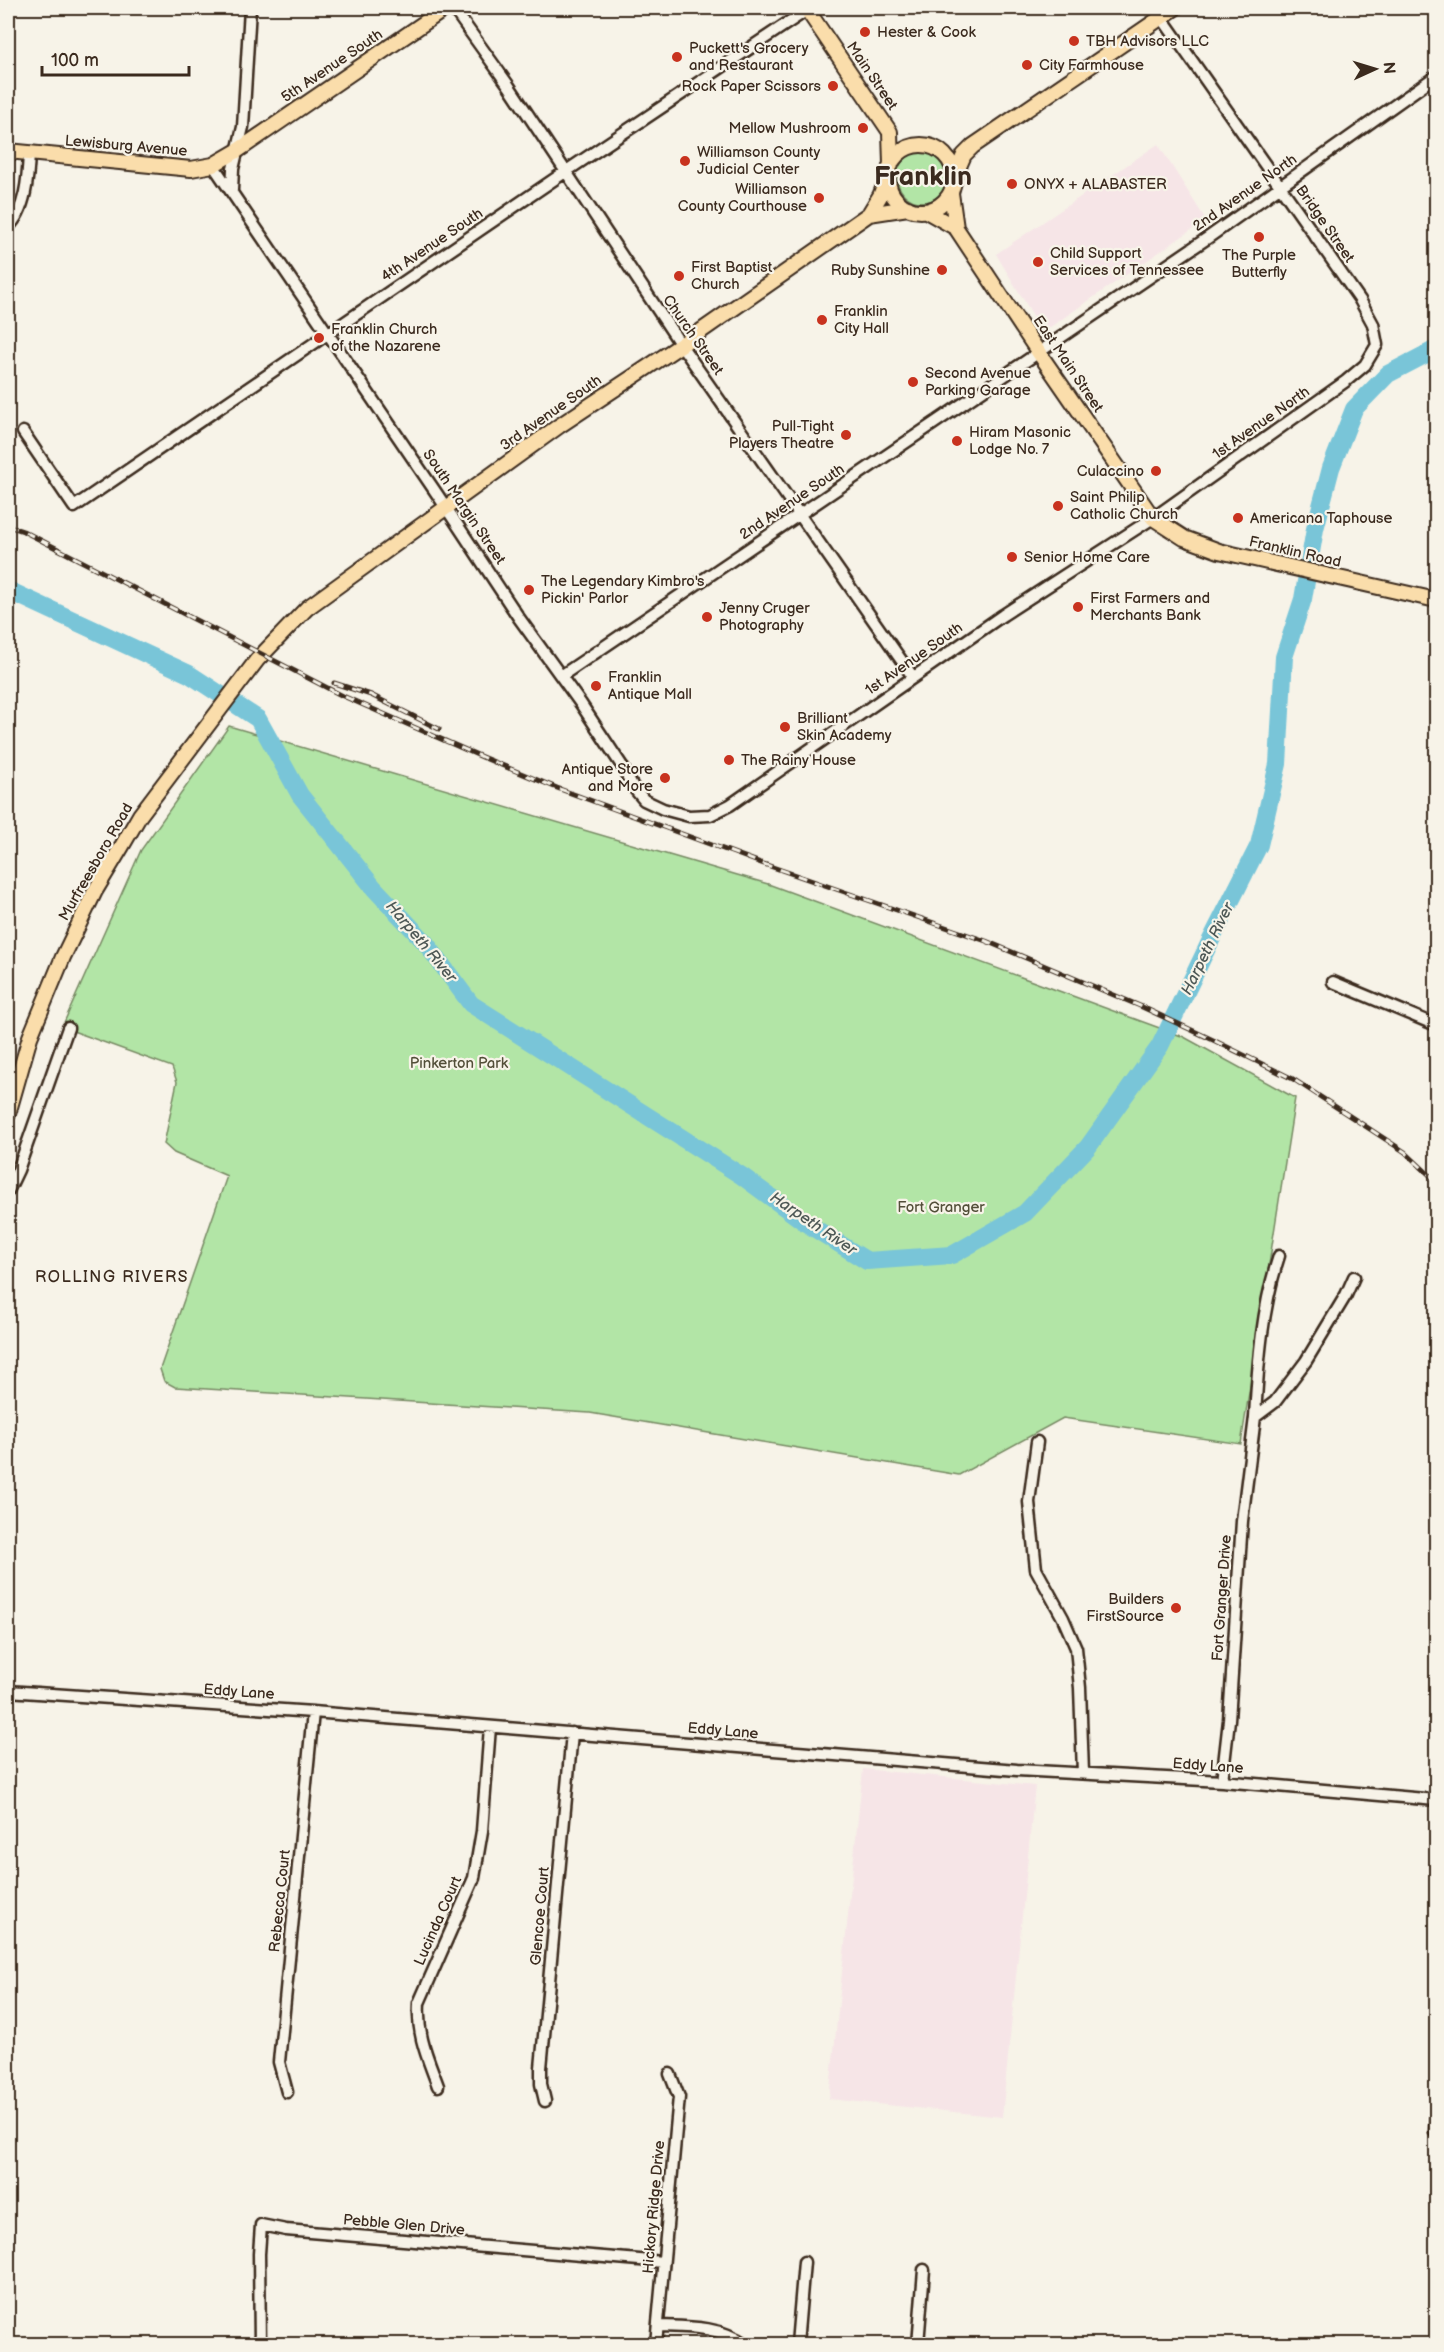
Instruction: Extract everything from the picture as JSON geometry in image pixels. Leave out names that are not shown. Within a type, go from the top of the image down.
[{"type":"main road","name":"5th Avenue South","points":[[237,151],[446,8]]},
{"type":"main road","name":"Main Street","points":[[808,8],[890,132],[919,146]]},
{"type":"main road","points":[[973,146],[956,150],[919,146],[903,151],[890,168],[889,183],[892,193],[908,208],[926,211],[940,206],[951,193],[954,178],[964,155],[973,146],[1158,12],[1175,8]]},
{"type":"main road","name":"Main Street","points":[[890,132],[890,168]]},
{"type":"main road","points":[[937,149],[949,162],[954,178]]},
{"type":"main road","name":"Lewisburg Avenue","points":[[8,151],[191,169],[213,165],[237,151]]},
{"type":"main road","name":"3rd Avenue South","points":[[259,657],[307,608],[446,507],[559,426],[681,345],[869,214],[880,196],[890,168]]},
{"type":"main road","name":"East Main Street","points":[[951,193],[956,228],[1039,353],[1154,518]]},
{"type":"main road","name":"3rd Avenue South","points":[[869,214],[908,208]]},
{"type":"main road","name":"East Main Street","points":[[926,211],[956,228]]},
{"type":"main road","name":"Franklin Road","points":[[1154,518],[1184,538],[1219,551],[1437,600]]},
{"type":"main road","name":"Murfreesboro Road","points":[[8,1114],[30,1036],[63,957],[95,891],[140,815],[259,657]]},
{"type":"street","points":[[231,190],[243,127],[250,8]]},
{"type":"street","name":"Church Street","points":[[453,8],[510,86],[681,345],[913,677]]},
{"type":"street","name":"4th Avenue South","points":[[23,432],[74,507],[808,8]]},
{"type":"street","name":"Bridge Street","points":[[1158,12],[1360,300],[1373,324],[1377,345]]},
{"type":"street","name":"2nd Avenue North","points":[[1039,353],[1209,237],[1437,76]]},
{"type":"street","points":[[8,227],[18,213],[28,179],[29,153]]},
{"type":"street","name":"South Margin Street","points":[[213,165],[519,618],[622,766],[633,787],[644,800],[663,809],[689,816]]},
{"type":"street","name":"1st Avenue North","points":[[1154,518],[1346,381],[1365,365],[1377,345]]},
{"type":"street","name":"2nd Avenue South","points":[[561,676],[1039,353]]},
{"type":"street","name":"1st Avenue South","points":[[689,816],[710,815],[730,805],[1003,615],[1154,518]]},
{"type":"street","points":[[1333,982],[1437,1025]]},
{"type":"street","points":[[8,1191],[18,1170],[68,1028]]},
{"type":"street","name":"Fort Granger Drive","points":[[1222,1781],[1242,1521],[1255,1417],[1260,1339],[1268,1288],[1279,1256]]},
{"type":"street","points":[[1255,1417],[1275,1402],[1306,1361],[1346,1295],[1354,1277]]},
{"type":"street","points":[[1036,1442],[1029,1503],[1036,1569],[1063,1618],[1076,1648],[1083,1773]]},
{"type":"street","name":"Eddy Lane","points":[[8,1691],[313,1712],[1017,1770],[1222,1781],[1437,1800]]},
{"type":"street","name":"Rebecca Court","points":[[287,2092],[279,2062],[313,1712]]},
{"type":"street","name":"Lucinda Court","points":[[438,2086],[420,2040],[419,2003],[474,1878],[483,1831],[490,1727]]},
{"type":"street","name":"Glencoe Court","points":[[545,2101],[541,2084],[542,2068],[572,1733]]},
{"type":"street","name":"Hickory Ridge Drive","points":[[656,2344],[679,2097],[670,2074]]},
{"type":"street","points":[[1435,2132],[1437,2113]]},
{"type":"street","name":"Pebble Glen Drive","points":[[260,2344],[261,2225],[286,2230],[663,2262]]},
{"type":"street","points":[[797,2344],[804,2262]]},
{"type":"street","points":[[918,2344],[924,2270]]},
{"type":"street","points":[[659,2326],[709,2329],[731,2334],[745,2344]]},
{"type":"shaded area","points":[[1158,144],[1206,220],[1043,332],[996,254]]},
{"type":"shaded area","points":[[863,1769],[1035,1786],[1002,2117],[829,2099]]},
{"type":"green space","points":[[917,152],[927,152],[940,159],[947,172],[947,182],[940,195],[927,202],[917,202],[908,198],[901,191],[897,182],[897,172],[901,163],[908,156]]},
{"type":"green space","points":[[229,726],[768,884],[1184,1037],[1295,1098],[1241,1444],[1063,1418],[959,1475],[590,1413],[175,1387],[164,1381],[160,1369],[227,1176],[174,1153],[164,1144],[177,1082],[172,1067],[62,1027],[141,850]]},
{"type":"waterway","name":"Harpeth River","points":[[8,590],[189,674],[258,719],[300,795],[374,888],[425,942],[471,1004],[742,1176],[806,1223],[867,1261],[952,1255],[1025,1213],[1088,1147],[1160,1046],[1259,845],[1278,764],[1284,657],[1303,599],[1315,529],[1331,468],[1354,409],[1388,374],[1436,349]]},
{"type":"railway","points":[[8,526],[23,531],[343,696],[482,757],[557,788],[761,863],[986,941],[1140,1006],[1293,1079],[1405,1152],[1436,1181]]},
{"type":"railway","points":[[334,683],[371,695],[439,729]]},
{"type":"place","name":"Hester & Cook","points":[[865,32]]},
{"type":"place","name":"TBH Advisors LLC","points":[[1074,41]]},
{"type":"place","name":"Puckett's Grocery and Restaurant","points":[[677,57]]},
{"type":"place","name":"City Farmhouse","points":[[1027,65]]},
{"type":"place","name":"Rock Paper Scissors","points":[[833,86]]},
{"type":"place","name":"Mellow Mushroom","points":[[863,128]]},
{"type":"place","name":"Williamson County Judicial Center","points":[[685,161]]},
{"type":"place","name":"ONYX + ALABASTER","points":[[1012,184]]},
{"type":"place","name":"Williamson County Courthouse","points":[[819,198]]},
{"type":"place","name":"The Purple Butterfly","points":[[1259,237]]},
{"type":"place","name":"Child Support Services of Tennessee","points":[[1038,262]]},
{"type":"place","name":"Ruby Sunshine","points":[[942,270]]},
{"type":"place","name":"First Baptist Church","points":[[679,276]]},
{"type":"place","name":"Franklin City Hall","points":[[822,320]]},
{"type":"place","name":"Franklin Church of the Nazarene","points":[[319,338]]},
{"type":"place","name":"Second Avenue Parking Garage","points":[[913,382]]},
{"type":"place","name":"Pull-Tight Players Theatre","points":[[846,435]]},
{"type":"place","name":"Hiram Masonic Lodge No. 7","points":[[957,441]]},
{"type":"place","name":"Culaccino","points":[[1156,471]]},
{"type":"place","name":"Saint Philip Catholic Church","points":[[1058,506]]},
{"type":"place","name":"Americana Taphouse","points":[[1238,518]]},
{"type":"place","name":"Senior Home Care","points":[[1012,557]]},
{"type":"place","name":"The Legendary Kimbro's Pickin' Parlor","points":[[529,590]]},
{"type":"place","name":"First Farmers and Merchants Bank","points":[[1078,607]]},
{"type":"place","name":"Jenny Cruger Photography","points":[[707,617]]},
{"type":"place","name":"Franklin Antique Mall","points":[[596,686]]},
{"type":"place","name":"Brilliant Skin Academy","points":[[785,727]]},
{"type":"place","name":"The Rainy House","points":[[729,760]]},
{"type":"place","name":"Antique Store and More","points":[[665,778]]},
{"type":"place","name":"Builders FirstSource","points":[[1176,1608]]},
{"type":"district","name":"Franklin","points":[[923,177]]},
{"type":"district","name":"ROLLING RIVERS","points":[[112,1277]]},
{"type":"park label","name":"Pinkerton Park","points":[[459,1063]]},
{"type":"park label","name":"Fort Granger","points":[[941,1207]]}]
